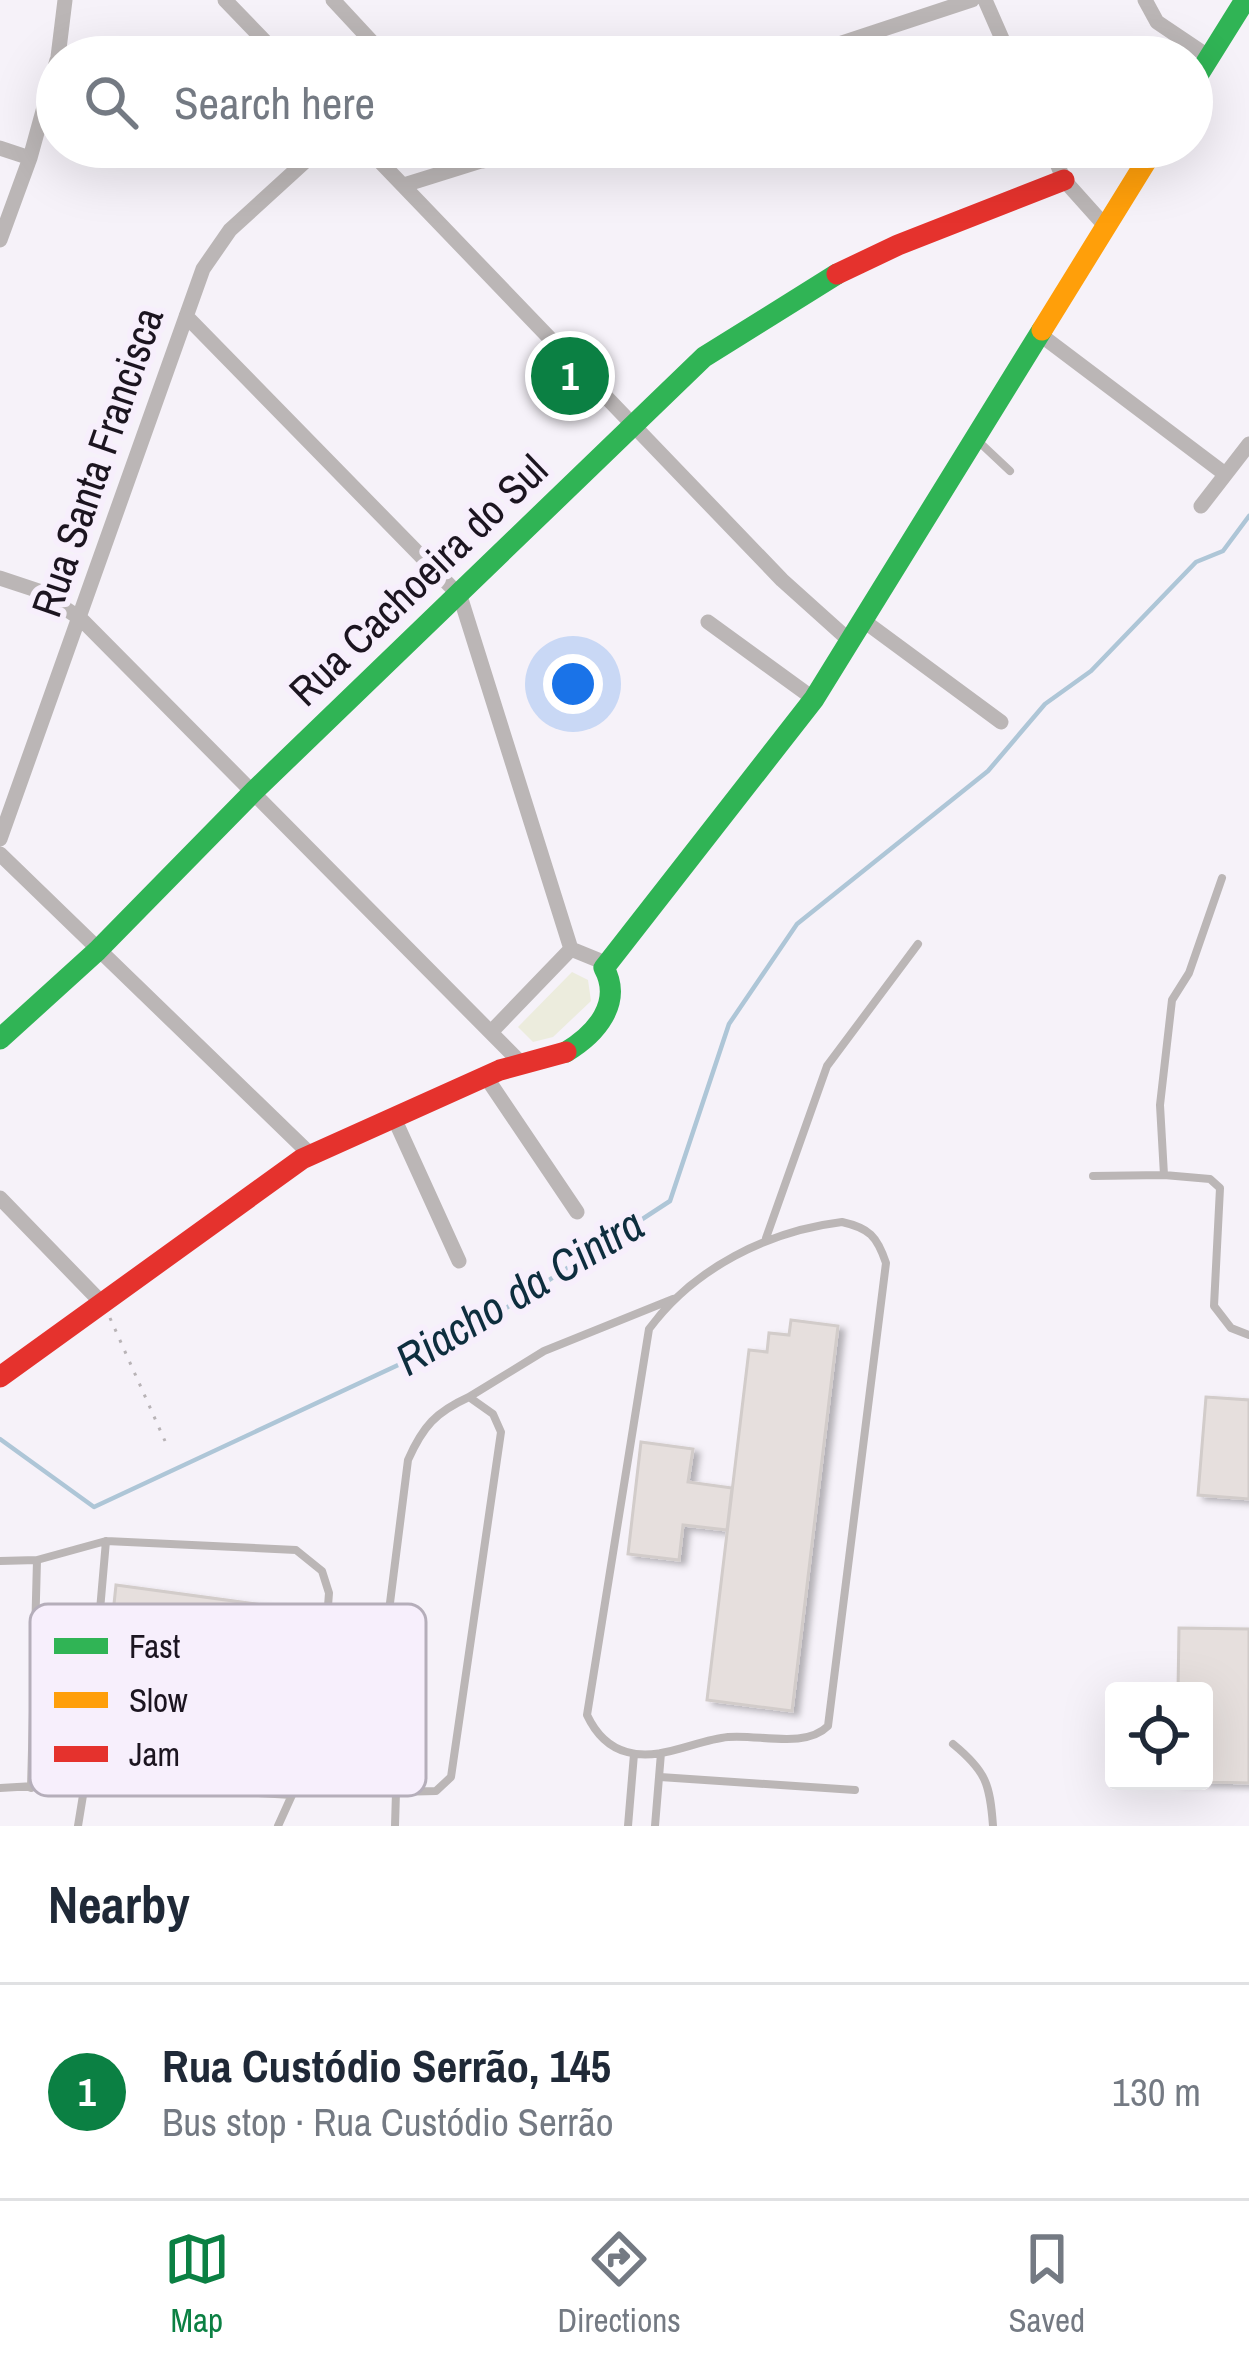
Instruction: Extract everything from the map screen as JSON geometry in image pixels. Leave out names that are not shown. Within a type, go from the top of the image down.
[{"type":"street","points":[[60,36],[65,0]]},
{"type":"street","points":[[226,0],[260,36]]},
{"type":"street","points":[[333,0],[366,36]]},
{"type":"street","points":[[863,36],[972,0]]},
{"type":"street","points":[[985,0],[1001,36]]},
{"type":"street","points":[[1145,0],[1157,22],[1178,36]]},
{"type":"street","points":[[1213,51],[1246,3]]},
{"type":"street","points":[[0,240],[36,136]]},
{"type":"street","points":[[0,148],[30,158]]},
{"type":"street","name":"Rua Santa Francisca","points":[[0,839],[203,269],[215,248],[258,201],[296,168]]},
{"type":"street","points":[[387,168],[782,580],[851,642]]},
{"type":"street","points":[[404,185],[460,168]]},
{"type":"street","points":[[1059,168],[1107,228]]},
{"type":"street","points":[[604,968],[814,699],[1143,168]]},
{"type":"street","name":"Rua Cachoeira do Sul","points":[[0,1039],[704,357],[828,278],[898,245],[1064,180]]},
{"type":"street","points":[[186,316],[460,596],[571,949]]},
{"type":"street","points":[[1042,336],[1225,474]]},
{"type":"street","points":[[1201,506],[1249,444]]},
{"type":"street","points":[[0,578],[39,591],[82,619],[522,1064]]},
{"type":"street","points":[[864,621],[1001,722]]},
{"type":"street","points":[[708,622],[814,699]]},
{"type":"street","points":[[0,854],[310,1154]]},
{"type":"street","points":[[0,1377],[310,1154],[486,1077],[555,1058],[578,1045],[596,1026],[613,988],[598,960],[571,949]]},
{"type":"street","points":[[492,1031],[571,949]]},
{"type":"street","points":[[486,1077],[577,1212]]},
{"type":"street","points":[[394,1118],[459,1261]]},
{"type":"street","points":[[0,1198],[101,1300]]},
{"type":"lane","points":[[977,440],[1010,471]]},
{"type":"lane","points":[[1164,1175],[1160,1105],[1172,1000],[1189,973],[1222,878]]},
{"type":"lane","points":[[766,1239],[826,1066],[918,944]]},
{"type":"lane","points":[[1093,1176],[1210,1179],[1220,1189],[1214,1306],[1232,1328],[1249,1335]]},
{"type":"lane","points":[[390,1604],[408,1460],[442,1410],[544,1351],[675,1298],[766,1239],[810,1226],[842,1222],[864,1226],[874,1234],[886,1263],[828,1726],[813,1738],[735,1736],[662,1753],[634,1754],[606,1742],[587,1715],[641,1366],[650,1330],[675,1298]]},
{"type":"lane","points":[[426,1791],[436,1791],[451,1777],[501,1432],[493,1414],[469,1397]]},
{"type":"lane","points":[[101,1604],[106,1541]]},
{"type":"lane","points":[[0,1562],[37,1560],[106,1541],[296,1550],[322,1571],[327,1604]]},
{"type":"lane","points":[[36,1604],[37,1560]]},
{"type":"lane","points":[[953,1744],[978,1764],[991,1790],[993,1826]]},
{"type":"lane","points":[[655,1826],[662,1753]]},
{"type":"lane","points":[[628,1826],[634,1754]]},
{"type":"lane","points":[[660,1777],[855,1790]]},
{"type":"lane","points":[[78,1826],[84,1796]]},
{"type":"lane","points":[[278,1826],[292,1796]]},
{"type":"lane","points":[[395,1826],[396,1796]]},
{"type":"path","points":[[101,1300],[165,1441]]},
{"type":"shaded area","points":[[572,972],[588,980],[591,1001],[553,1037],[533,1042],[518,1027]]},
{"type":"building","points":[[791,1320],[838,1326],[792,1711],[707,1700],[749,1350],[767,1352],[769,1333],[789,1335]]},
{"type":"building","points":[[1206,1397],[1249,1400],[1249,1499],[1198,1495]]},
{"type":"building","points":[[641,1442],[693,1449],[688,1482],[732,1488],[727,1530],[683,1525],[679,1560],[628,1554]]},
{"type":"building","points":[[116,1585],[255,1604],[114,1604]]},
{"type":"building","points":[[1179,1628],[1249,1629],[1249,1783],[1213,1782],[1213,1682],[1178,1682]]},
{"type":"waterway","name":"Riacho da Cintra","points":[[0,1439],[94,1507],[471,1331],[670,1201],[729,1024],[797,924],[988,771],[1045,704],[1091,671],[1196,562],[1223,551],[1249,516]]},
{"type":"traffic: fast","points":[[1213,51],[1245,0]]},
{"type":"traffic: fast","points":[[0,1039],[97,951],[254,791],[704,357],[837,274]]},
{"type":"traffic: fast","points":[[566,1052],[596,1027],[608,1005],[604,968],[814,699],[1042,330]]},
{"type":"traffic: slow","points":[[1042,330],[1142,168]]},
{"type":"traffic: jam","points":[[837,274],[1064,180]]},
{"type":"traffic: jam","points":[[0,1377],[302,1159],[500,1070],[566,1052]]},
{"type":"place","name":"Rua Custódio Serrão, 145","points":[[570,376]]}]
